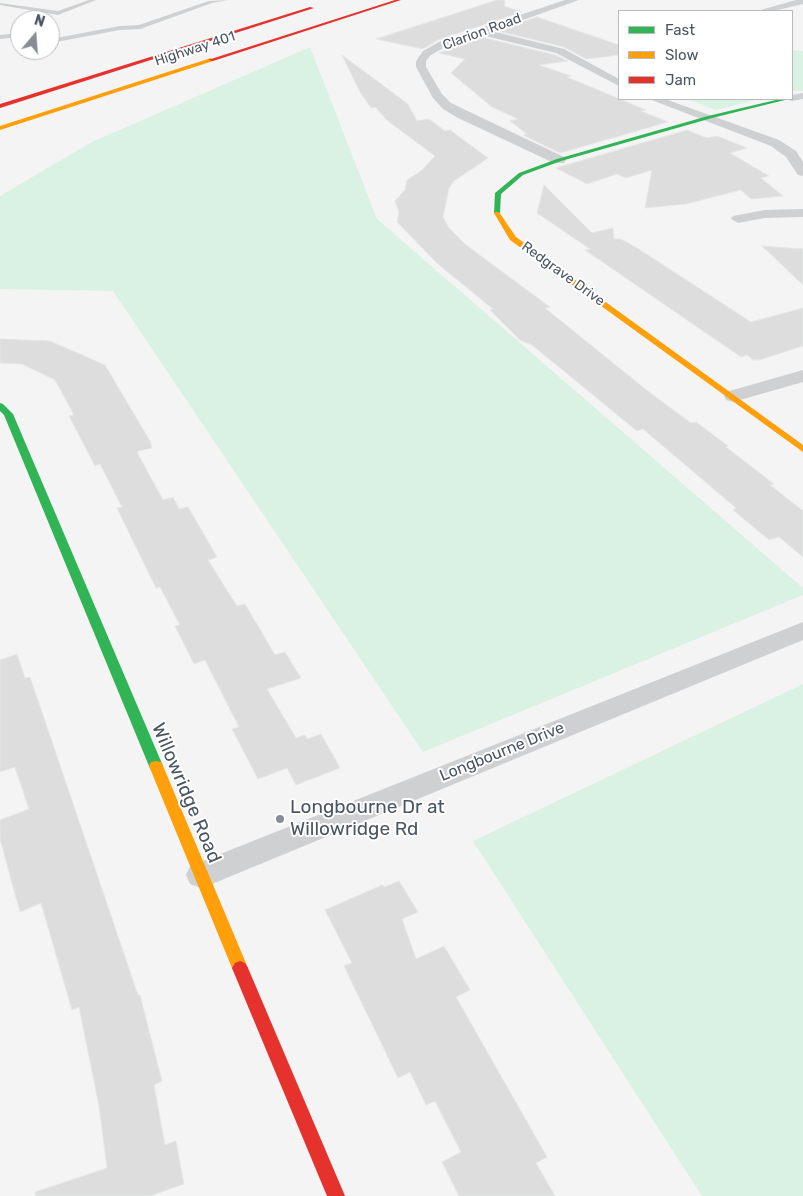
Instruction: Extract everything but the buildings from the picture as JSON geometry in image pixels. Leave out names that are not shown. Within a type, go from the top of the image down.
[{"type":"main road","name":"Highway 401","points":[[0,128],[399,0]]},
{"type":"main road","name":"Highway 401","points":[[0,106],[322,5]]},
{"type":"main road","points":[[56,76],[268,21]]},
{"type":"main road","name":"Redgrave Drive","points":[[782,100],[707,118],[559,160],[521,174],[498,193],[496,211],[513,238],[733,396],[803,449]]},
{"type":"main road","name":"Willowridge Road","points":[[0,406],[8,414],[336,1196]]},
{"type":"street","name":"Clarion Road","points":[[559,160],[462,115],[437,96],[421,67],[424,56],[443,44],[574,0]]},
{"type":"street","points":[[766,10],[803,1]]},
{"type":"street","points":[[481,31],[560,51],[618,81]]},
{"type":"street","points":[[658,100],[775,143],[791,154],[803,172]]},
{"type":"street","points":[[738,219],[765,214],[803,213]]},
{"type":"street","points":[[733,396],[803,376]]},
{"type":"street","name":"Longbourne Drive","points":[[201,874],[803,630]]},
{"type":"lane","points":[[0,4],[58,12],[94,0]]},
{"type":"lane","points":[[60,39],[120,28],[140,27],[211,2],[227,0]]},
{"type":"green space","points":[[310,47],[377,219],[803,588],[803,595],[423,752],[113,291],[0,289],[0,196],[92,142]]},
{"type":"green space","points":[[793,50],[803,51],[803,91],[793,91]]},
{"type":"green space","points":[[690,100],[755,100],[716,110]]},
{"type":"green space","points":[[803,684],[803,1196],[702,1196],[473,841]]},
{"type":"traffic: fast","points":[[497,213],[498,193],[521,174],[559,160],[710,117],[782,100]]},
{"type":"traffic: fast","points":[[0,406],[8,414],[156,766]]},
{"type":"traffic: slow","points":[[0,128],[211,60]]},
{"type":"traffic: slow","points":[[497,213],[513,238],[803,449]]},
{"type":"traffic: slow","points":[[156,766],[240,968]]},
{"type":"traffic: jam","points":[[211,60],[399,0]]},
{"type":"traffic: jam","points":[[0,106],[312,8]]},
{"type":"traffic: jam","points":[[240,968],[336,1196]]},
{"type":"place","name":"Longbourne Dr at Willowridge Rd","points":[[280,819]]}]
